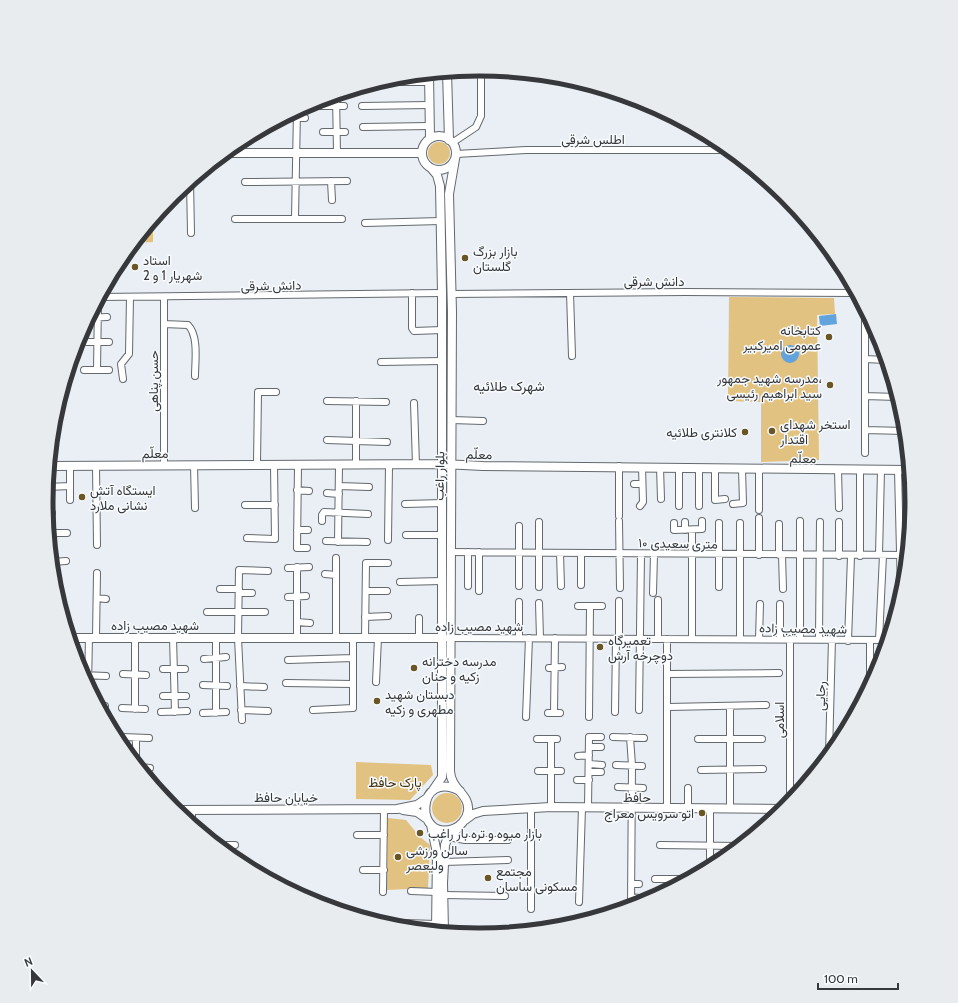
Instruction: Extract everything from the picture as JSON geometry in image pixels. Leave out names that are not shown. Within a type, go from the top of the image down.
[{"type":"street","points":[[447,76],[451,141],[455,156],[448,167],[436,170],[431,168],[424,161],[422,153],[424,145],[430,138],[440,136],[451,141]]},
{"type":"street","points":[[429,78],[430,138]]},
{"type":"street","points":[[451,141],[476,127],[481,116],[481,78]]},
{"type":"street","points":[[336,100],[337,153]]},
{"type":"street","points":[[362,106],[429,105]]},
{"type":"street","points":[[321,106],[344,106]]},
{"type":"street","points":[[300,115],[305,118]]},
{"type":"street","points":[[295,219],[297,116]]},
{"type":"street","points":[[363,127],[430,126]]},
{"type":"street","points":[[323,132],[345,132]]},
{"type":"street","name":"اطلس شرقی","points":[[455,156],[526,150],[720,150]]},
{"type":"street","points":[[234,153],[422,153]]},
{"type":"street","name":"بلوار راغب","points":[[430,794],[442,777],[442,534],[443,503],[451,420],[452,294],[449,194],[455,156]]},
{"type":"street","name":"بلوار راغب","points":[[431,168],[439,179],[441,221],[442,361],[450,552],[450,771],[452,782],[462,794]]},
{"type":"street","points":[[331,181],[332,200]]},
{"type":"street","points":[[245,182],[347,181]]},
{"type":"street","points":[[190,188],[191,233]]},
{"type":"street","points":[[235,219],[342,219]]},
{"type":"street","points":[[365,223],[441,221]]},
{"type":"street","points":[[412,293],[412,328],[414,331],[442,330]]},
{"type":"street","name":"دانش شرقی","points":[[105,298],[442,293]]},
{"type":"street","points":[[570,293],[572,356]]},
{"type":"street","name":"دانش شرقی","points":[[452,294],[851,293]]},
{"type":"street","points":[[123,379],[122,364],[129,354],[130,297]]},
{"type":"street","name":"حسن پناهی","points":[[164,297],[164,465]]},
{"type":"street","points":[[97,370],[98,311]]},
{"type":"street","points":[[95,317],[107,318]]},
{"type":"street","points":[[865,321],[865,453]]},
{"type":"street","points":[[164,324],[188,325],[192,329],[194,335],[195,376]]},
{"type":"street","points":[[87,342],[108,342]]},
{"type":"street","points":[[865,359],[880,360]]},
{"type":"street","points":[[381,362],[442,361]]},
{"type":"street","points":[[84,370],[109,370]]},
{"type":"street","points":[[257,464],[258,392],[276,392]]},
{"type":"street","points":[[865,396],[892,397]]},
{"type":"street","points":[[327,401],[386,402]]},
{"type":"street","points":[[356,401],[356,465]]},
{"type":"street","points":[[414,403],[416,465]]},
{"type":"street","points":[[451,420],[483,421]]},
{"type":"street","points":[[865,430],[899,431]]},
{"type":"street","points":[[327,440],[387,442]]},
{"type":"street","name":"معلّم","points":[[55,466],[447,464],[904,470]]},
{"type":"street","points":[[194,465],[195,508]]},
{"type":"street","points":[[247,538],[275,538],[274,465]]},
{"type":"street","points":[[298,465],[297,548],[306,548]]},
{"type":"street","points":[[338,542],[339,465]]},
{"type":"street","points":[[388,540],[389,465]]},
{"type":"street","points":[[70,466],[70,500]]},
{"type":"street","points":[[96,466],[97,545]]},
{"type":"street","points":[[619,466],[620,588]]},
{"type":"street","points":[[640,506],[643,502],[642,467]]},
{"type":"street","points":[[660,467],[661,499]]},
{"type":"street","points":[[679,467],[679,506]]},
{"type":"street","points":[[699,468],[699,506]]},
{"type":"street","points":[[715,468],[715,500],[725,500]]},
{"type":"street","points":[[733,504],[743,503],[742,468]]},
{"type":"street","points":[[759,469],[759,510]]},
{"type":"street","points":[[838,470],[839,508]]},
{"type":"street","points":[[860,470],[860,556]]},
{"type":"street","points":[[879,640],[881,470]]},
{"type":"street","points":[[898,470],[902,544]]},
{"type":"street","points":[[634,484],[642,484]]},
{"type":"street","points":[[54,487],[70,486]]},
{"type":"street","points":[[339,486],[369,487]]},
{"type":"street","points":[[298,490],[309,491]]},
{"type":"street","points":[[327,493],[339,494]]},
{"type":"street","points":[[405,504],[443,503]]},
{"type":"street","points":[[416,504],[416,512]]},
{"type":"street","points":[[245,505],[275,505]]},
{"type":"street","points":[[322,521],[322,514],[324,512],[368,514]]},
{"type":"street","points":[[759,518],[759,555]]},
{"type":"street","points":[[674,523],[674,530],[692,530],[702,529],[702,521]]},
{"type":"street","points":[[800,521],[800,639]]},
{"type":"street","points":[[539,522],[539,587]]},
{"type":"street","points":[[685,522],[685,530]]},
{"type":"street","points":[[719,522],[719,587]]},
{"type":"street","points":[[819,639],[820,522]]},
{"type":"street","points":[[839,522],[839,556]]},
{"type":"street","points":[[740,523],[740,639]]},
{"type":"street","points":[[779,524],[783,589]]},
{"type":"street","points":[[519,526],[519,586]]},
{"type":"street","points":[[297,530],[308,530]]},
{"type":"street","points":[[692,530],[692,639]]},
{"type":"street","points":[[54,533],[67,533]]},
{"type":"street","points":[[406,535],[442,534]]},
{"type":"street","points":[[326,542],[366,542]]},
{"type":"street","name":"۱۰ متری سعیدی","points":[[450,552],[819,556],[901,555]]},
{"type":"street","points":[[468,552],[468,586]]},
{"type":"street","points":[[479,552],[480,591]]},
{"type":"street","points":[[560,553],[561,586]]},
{"type":"street","points":[[581,553],[581,585]]},
{"type":"street","points":[[639,710],[641,554]]},
{"type":"street","points":[[653,593],[654,554]]},
{"type":"street","points":[[848,640],[851,556]]},
{"type":"street","points":[[336,558],[336,638]]},
{"type":"street","points":[[58,562],[66,561]]},
{"type":"street","points":[[365,638],[366,563],[388,563]]},
{"type":"street","points":[[297,567],[297,638]]},
{"type":"street","points":[[288,568],[309,567]]},
{"type":"street","points":[[242,720],[238,638],[239,570],[268,571]]},
{"type":"street","points":[[87,669],[93,637],[97,598],[97,573]]},
{"type":"street","points":[[325,574],[336,575]]},
{"type":"street","points":[[400,582],[442,581]]},
{"type":"street","points":[[220,589],[252,593]]},
{"type":"street","points":[[366,591],[387,591]]},
{"type":"street","points":[[288,597],[306,596]]},
{"type":"street","points":[[97,598],[106,599]]},
{"type":"street","points":[[658,600],[658,639]]},
{"type":"street","points":[[615,712],[619,601]]},
{"type":"street","points":[[519,602],[519,638]]},
{"type":"street","points":[[539,603],[540,638]]},
{"type":"street","points":[[759,639],[760,604]]},
{"type":"street","points":[[780,604],[780,639]]},
{"type":"street","points":[[578,606],[602,606]]},
{"type":"street","points":[[589,717],[590,606]]},
{"type":"street","points":[[207,612],[265,612]]},
{"type":"street","points":[[366,617],[388,616]]},
{"type":"street","points":[[419,618],[419,638]]},
{"type":"street","points":[[297,622],[310,623]]},
{"type":"street","points":[[135,637],[135,709]]},
{"type":"street","points":[[173,637],[174,712]]},
{"type":"street","name":"شهید مصیب زاده","points":[[76,638],[879,640]]},
{"type":"street","points":[[216,638],[216,713]]},
{"type":"street","points":[[313,710],[353,708],[353,638]]},
{"type":"street","points":[[376,682],[378,638]]},
{"type":"street","points":[[526,717],[528,638]]},
{"type":"street","points":[[554,713],[552,668],[555,638]]},
{"type":"street","points":[[667,639],[667,808]]},
{"type":"street","name":"اسلامی","points":[[790,639],[790,792]]},
{"type":"street","name":"رجایی","points":[[830,742],[832,639]]},
{"type":"street","points":[[870,640],[870,671]]},
{"type":"street","points":[[204,659],[226,658]]},
{"type":"street","points":[[288,660],[353,658]]},
{"type":"street","points":[[552,668],[562,667]]},
{"type":"street","points":[[163,670],[185,669]]},
{"type":"street","points":[[668,674],[779,673]]},
{"type":"street","points":[[123,674],[146,675]]},
{"type":"street","points":[[90,675],[106,676]]},
{"type":"street","points":[[286,683],[352,684]]},
{"type":"street","points":[[203,685],[227,686]]},
{"type":"street","points":[[240,686],[264,687]]},
{"type":"street","points":[[554,691],[562,690]]},
{"type":"street","points":[[162,696],[186,696]]},
{"type":"street","points":[[668,706],[730,706],[766,704]]},
{"type":"street","points":[[730,706],[730,808]]},
{"type":"street","points":[[122,708],[145,709]]},
{"type":"street","points":[[241,710],[268,711]]},
{"type":"street","points":[[161,712],[187,711]]},
{"type":"street","points":[[203,713],[226,712]]},
{"type":"street","points":[[124,737],[149,738]]},
{"type":"street","points":[[578,902],[585,808],[589,780],[589,737],[601,737]]},
{"type":"street","points":[[613,737],[644,738]]},
{"type":"street","points":[[630,737],[632,765],[631,898],[634,898]]},
{"type":"street","points":[[136,738],[136,754]]},
{"type":"street","points":[[537,739],[554,739],[550,771],[551,807]]},
{"type":"street","points":[[698,739],[762,739]]},
{"type":"street","points":[[589,747],[601,747]]},
{"type":"street","points":[[578,756],[589,756]]},
{"type":"street","points":[[589,764],[602,768],[589,772]]},
{"type":"street","points":[[616,765],[642,766]]},
{"type":"street","points":[[701,770],[763,769]]},
{"type":"street","points":[[538,772],[561,771]]},
{"type":"street","points":[[577,780],[589,780]]},
{"type":"street","points":[[436,925],[440,894],[444,862],[445,845],[448,837],[454,833],[461,824],[468,810],[462,794],[446,786],[430,794],[424,804],[437,853],[440,894],[443,926]]},
{"type":"street","points":[[618,787],[643,788]]},
{"type":"street","points":[[688,788],[688,808]]},
{"type":"street","name":"خیابان حافظ","points":[[396,809],[417,805],[430,794]]},
{"type":"street","name":"حافظ","points":[[462,794],[477,806],[490,810]]},
{"type":"street","name":"حافظ","points":[[461,824],[478,812],[551,807],[631,809],[774,809]]},
{"type":"street","points":[[531,808],[531,909]]},
{"type":"street","points":[[710,808],[710,860]]},
{"type":"street","points":[[383,892],[384,809]]},
{"type":"street","name":"خیابان حافظ","points":[[185,810],[396,809],[417,812],[429,822]]},
{"type":"street","points":[[192,810],[192,816]]},
{"type":"street","points":[[429,822],[444,830],[451,830],[461,824]]},
{"type":"street","points":[[357,835],[384,835]]},
{"type":"street","points":[[448,837],[465,840],[508,840]]},
{"type":"street","points":[[228,845],[236,845]]},
{"type":"street","points":[[660,845],[729,846]]},
{"type":"street","points":[[444,862],[508,860]]},
{"type":"street","points":[[363,870],[384,870]]},
{"type":"street","points":[[655,879],[676,879]]},
{"type":"street","points":[[631,884],[639,884]]},
{"type":"street","points":[[411,891],[440,894],[505,896]]},
{"type":"green space","points":[[439,142],[447,145],[450,153],[447,161],[439,164],[431,161],[428,153],[431,145]]},
{"type":"green space","points":[[153,228],[153,242],[141,243]]},
{"type":"green space","points":[[729,297],[834,298],[835,314],[817,315],[819,460],[761,462],[761,402],[728,401]]},
{"type":"green space","name":"پارک حافظ","points":[[356,762],[431,765],[433,775],[410,800],[356,799]]},
{"type":"green space","points":[[447,793],[458,797],[462,808],[458,819],[447,823],[436,819],[432,808],[436,797]]},
{"type":"green space","points":[[388,818],[406,820],[419,836],[430,845],[428,888],[387,890]]},
{"type":"water","points":[[836,314],[837,324],[820,326],[819,316]]},
{"type":"water","points":[[790,345],[796,348],[799,354],[796,360],[790,363],[784,360],[781,354],[784,348]]},
{"type":"place","name":"بازار بزرگ گلستان","points":[[465,258]]},
{"type":"place","name":"استاد شهریار 1 و 2","points":[[135,267]]},
{"type":"place","name":"کتابخانه عمومی امیرکبیر","points":[[829,337]]},
{"type":"place","name":"مدرسه شهید جمهور، سید ابراهیم رئیسی","points":[[830,385]]},
{"type":"place","name":"استخر شهدای اقتدار","points":[[772,431]]},
{"type":"place","name":"کلانتری طلائیه","points":[[745,432]]},
{"type":"place","name":"ایستگاه آتش نشانی ملارد","points":[[82,497]]},
{"type":"place","name":"تعمیرگاه دوچرخه آرش","points":[[600,647]]},
{"type":"place","name":"مدرسه دخترانه زکیه و حنان","points":[[414,668]]},
{"type":"place","name":"دبستان شهید مطهری و زکیه","points":[[377,701]]},
{"type":"place","name":"اتو سرویس معراج","points":[[702,813]]},
{"type":"place","name":"بازار میوه و تره بار راغب","points":[[420,833]]},
{"type":"place","name":"سالن ورزشی ولیعصر","points":[[398,857]]},
{"type":"place","name":"مجتمع مسکونی ساسان","points":[[488,878]]},
{"type":"district","name":"شهرک طلائیه","points":[[509,386]]}]
